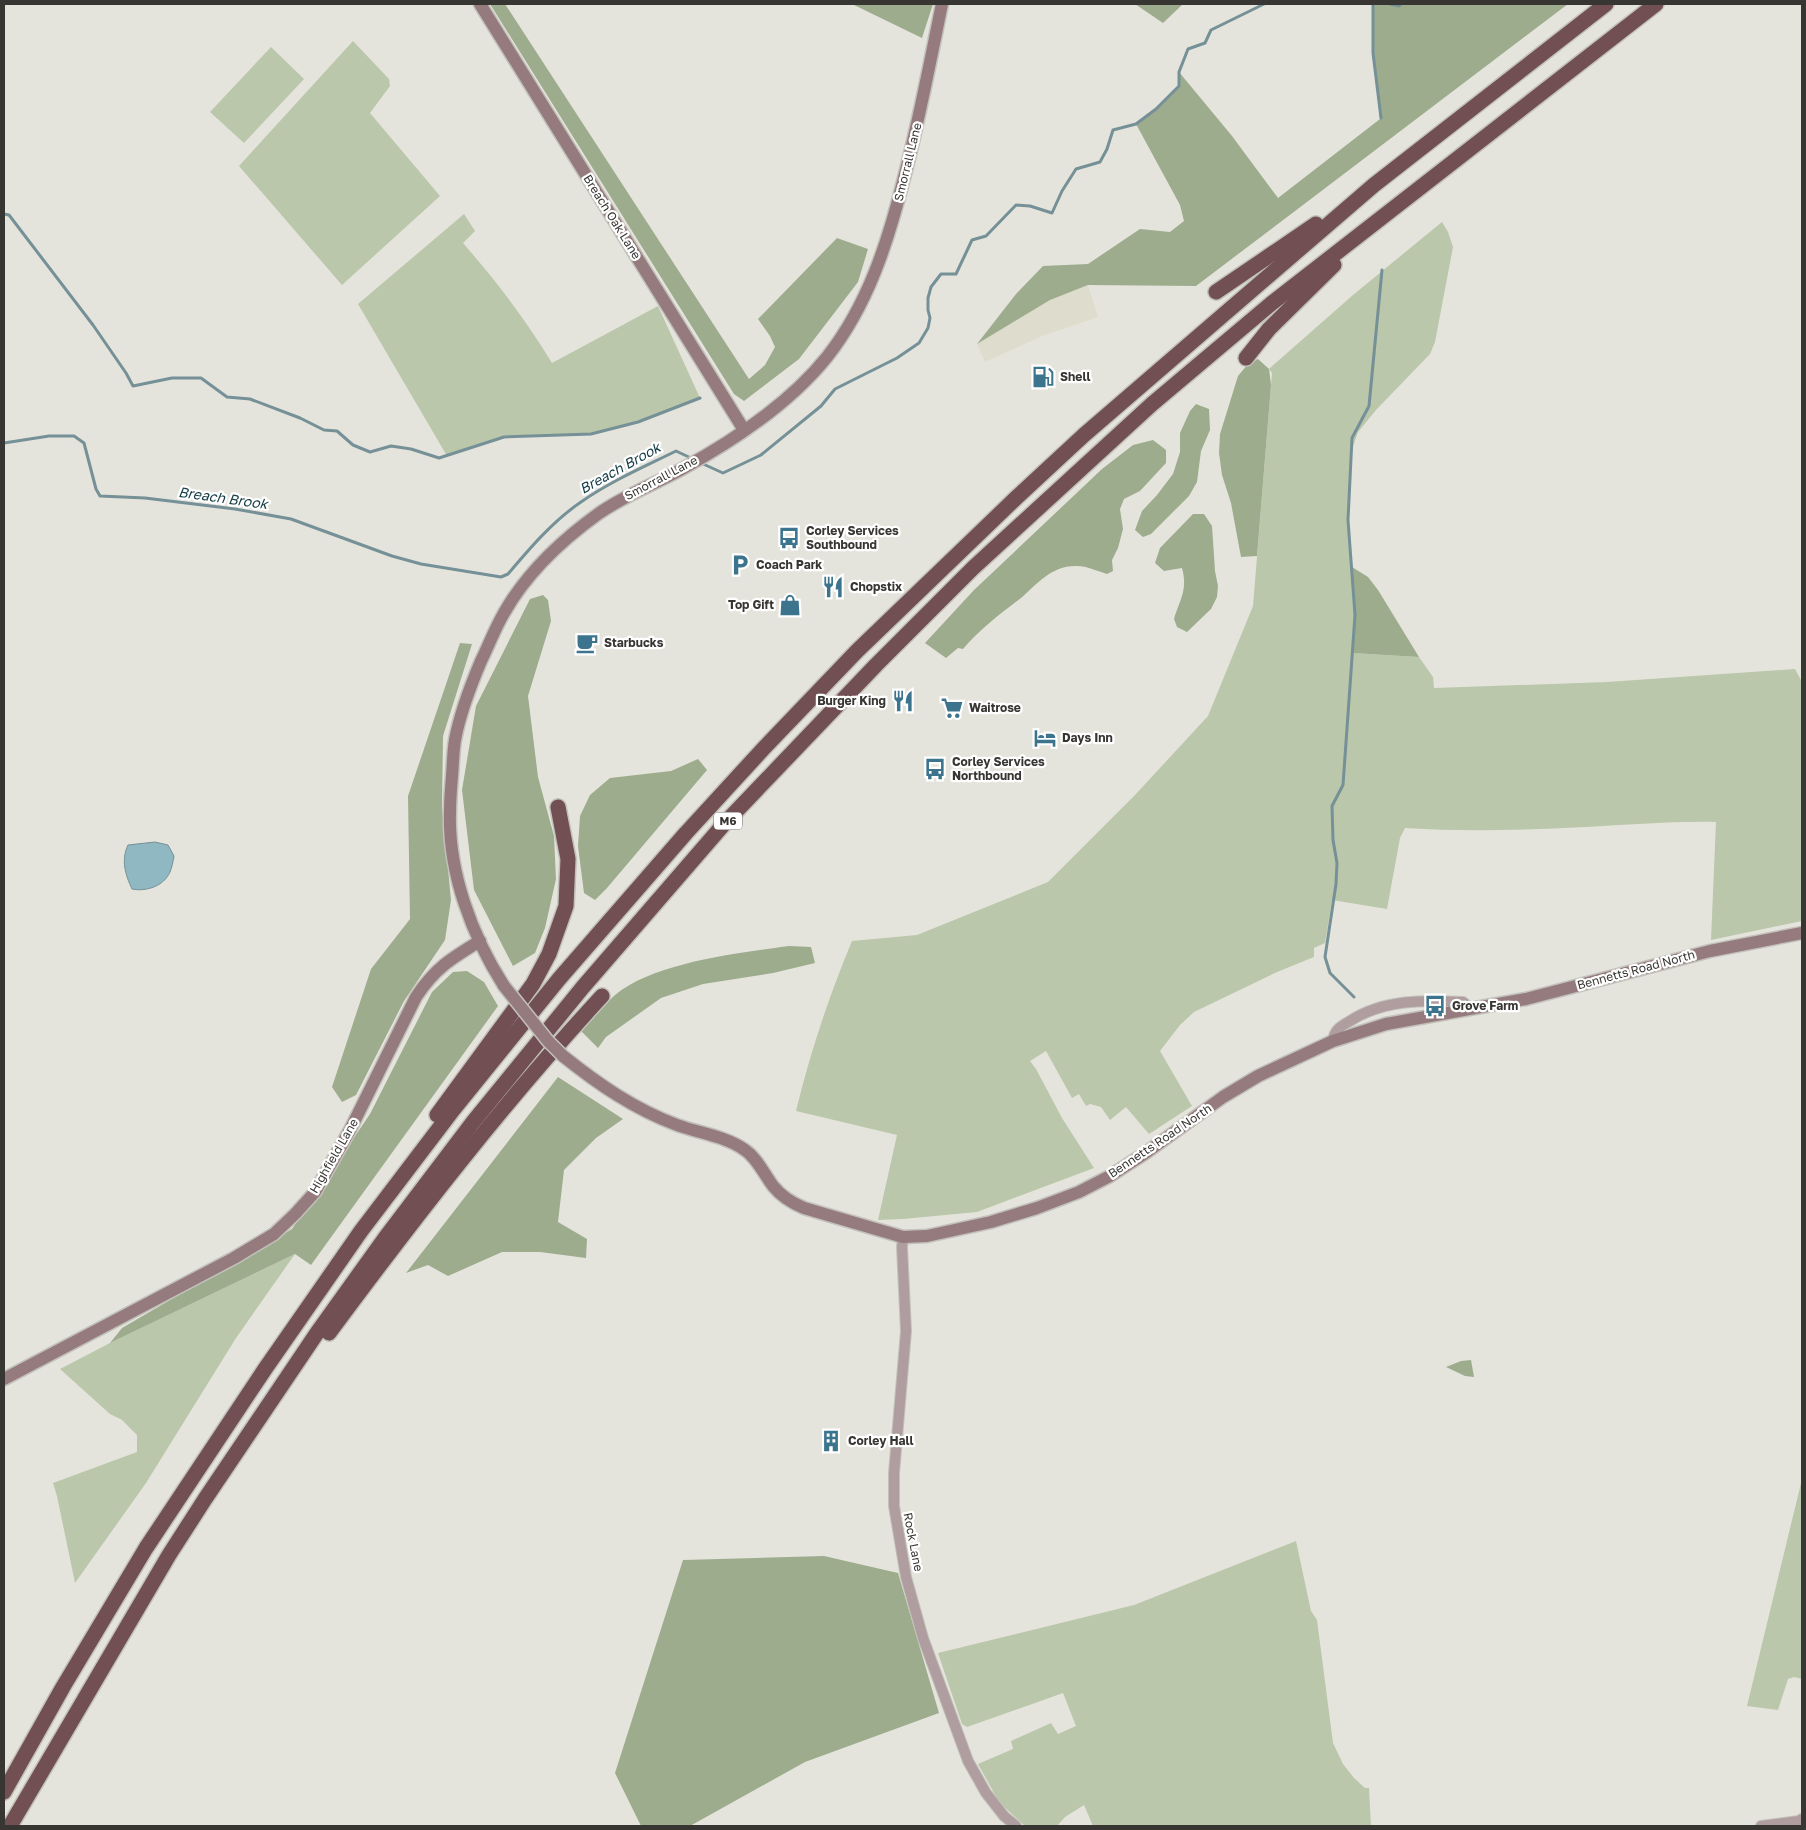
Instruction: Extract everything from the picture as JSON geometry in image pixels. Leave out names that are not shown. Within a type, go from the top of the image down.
[{"type":"highway","name":"M6","points":[[4,1792],[146,1548],[265,1369],[361,1232],[454,1110],[559,979],[686,833],[837,672],[1016,498],[1084,435],[1374,185],[1606,4]]},
{"type":"highway","name":"M6","points":[[10,1826],[86,1695],[205,1499],[319,1330],[385,1238],[473,1122],[583,987],[724,824],[876,665],[973,568],[1175,385],[1272,303],[1656,4]]},
{"type":"highway","points":[[1216,292],[1374,185]]},
{"type":"highway","points":[[1246,358],[1269,329],[1385,215]]},
{"type":"highway","points":[[361,1232],[432,1123],[533,984],[549,954],[566,906],[568,859],[558,808]]},
{"type":"highway","points":[[205,1499],[381,1263],[561,1040],[602,996]]},
{"type":"street","name":"Breach Oak Lane","points":[[480,4],[744,430]]},
{"type":"street","name":"Smorrall Lane","points":[[480,941],[468,913],[458,880],[452,849],[449,814],[455,742],[470,687],[504,612],[535,571],[557,547],[598,514],[628,496],[689,465],[744,430],[794,394],[825,360],[844,335],[868,292],[895,214],[914,142],[942,4]]},
{"type":"street","name":"Bennetts Road North","points":[[480,941],[490,965],[504,986],[548,1042],[596,1083],[623,1100],[677,1125],[713,1136],[745,1150],[754,1158],[774,1187],[792,1202],[804,1208],[903,1237],[927,1236],[983,1224],[1036,1208],[1079,1192],[1131,1164],[1258,1076],[1333,1040],[1386,1024],[1526,999],[1710,951],[1802,933]]},
{"type":"street","name":"Highfield Lane","points":[[4,1379],[234,1258],[274,1234],[315,1192],[350,1130],[416,997],[426,981],[444,964],[480,941]]},
{"type":"street","name":"Bennetts Road North","points":[[1333,1040],[1340,1027],[1375,1008],[1398,1003],[1433,1001],[1463,1002],[1471,1009]]},
{"type":"street","name":"Rock Lane","points":[[903,1237],[906,1331],[894,1472],[894,1506],[906,1577],[923,1638],[968,1761],[986,1793],[1004,1816],[1016,1826]]},
{"type":"street","points":[[1761,1826],[1802,1819]]},
{"type":"shaded area","points":[[1088,285],[1098,317],[1042,336],[985,362],[977,344],[1053,298]]},
{"type":"green space","points":[[490,4],[505,4],[749,379],[765,365],[775,347],[758,319],[837,238],[868,249],[858,282],[799,359],[744,401],[734,394]]},
{"type":"green space","points":[[852,4],[933,4],[922,38]]},
{"type":"green space","points":[[1135,4],[1183,4],[1163,23]]},
{"type":"green space","points":[[1373,4],[1399,6],[1401,4],[1568,4],[1196,286],[1088,285],[1050,300],[977,344],[1016,294],[1043,266],[1088,264],[1140,229],[1170,232],[1184,221],[1180,205],[1136,124],[1156,109],[1179,86],[1179,72],[1232,136],[1278,198],[1380,119],[1373,53]]},
{"type":"green space","points":[[353,41],[389,79],[390,86],[370,113],[440,196],[342,285],[239,166]]},
{"type":"green space","points":[[271,47],[304,79],[244,143],[210,112]]},
{"type":"green space","points":[[464,214],[475,231],[463,243],[511,302],[552,363],[658,306],[700,398],[636,422],[591,434],[504,437],[447,456],[358,304]]},
{"type":"green space","points":[[1442,222],[1453,247],[1435,342],[1430,354],[1376,410],[1358,432],[1351,452],[1348,520],[1355,615],[1352,653],[1419,657],[1433,677],[1434,688],[1607,682],[1795,669],[1802,682],[1802,921],[1711,940],[1716,822],[1495,830],[1405,828],[1400,838],[1387,909],[1332,900],[1325,943],[1314,948],[1314,957],[1277,972],[1194,1012],[1180,1025],[1160,1051],[1192,1106],[1149,1134],[1126,1107],[1110,1120],[1101,1107],[1090,1104],[1086,1106],[1079,1094],[1072,1098],[1046,1051],[1030,1061],[1062,1118],[1094,1168],[977,1212],[878,1220],[897,1135],[796,1111],[821,1025],[852,941],[917,935],[1048,882],[1135,795],[1208,716],[1253,606],[1272,373],[1269,369],[1353,295]]},
{"type":"green space","points":[[1258,359],[1269,369],[1271,385],[1257,556],[1241,557],[1231,503],[1222,475],[1219,453],[1220,434],[1238,376],[1248,364]]},
{"type":"green space","points":[[1196,404],[1209,409],[1210,430],[1201,451],[1197,482],[1189,496],[1151,534],[1143,537],[1135,530],[1142,511],[1173,474],[1180,452],[1180,433],[1190,411]]},
{"type":"green space","points":[[1153,440],[1166,450],[1166,463],[1140,491],[1124,499],[1120,509],[1123,529],[1118,548],[1112,560],[1113,571],[1107,574],[1077,566],[1053,572],[1039,581],[990,622],[963,649],[958,648],[946,658],[925,643],[974,590],[1102,469],[1133,445]]},
{"type":"green space","points":[[1193,514],[1204,514],[1212,526],[1218,586],[1217,597],[1211,609],[1187,632],[1177,627],[1174,619],[1184,589],[1182,568],[1164,571],[1155,563],[1160,548]]},
{"type":"green space","points":[[1352,567],[1368,577],[1378,590],[1419,657],[1352,653],[1355,615]]},
{"type":"green space","points":[[543,595],[548,600],[551,621],[528,696],[538,777],[554,836],[556,879],[545,928],[535,953],[513,966],[474,890],[462,790],[476,706],[530,599]]},
{"type":"green space","points":[[460,643],[472,644],[443,736],[442,807],[451,900],[445,940],[404,1001],[356,1095],[342,1102],[332,1087],[371,969],[410,919],[408,796]]},
{"type":"green space","points":[[698,759],[707,770],[607,888],[595,900],[584,893],[578,846],[580,816],[590,795],[610,778],[671,771]]},
{"type":"green space","points":[[789,946],[811,947],[815,963],[773,973],[703,984],[661,998],[606,1037],[598,1048],[581,1031],[615,995],[652,974],[722,956]]},
{"type":"green space","points":[[467,971],[484,982],[498,1006],[311,1265],[295,1254],[110,1343],[122,1328],[292,1229],[370,1114],[432,992],[453,972]]},
{"type":"green space","points":[[558,1077],[623,1119],[596,1138],[564,1170],[558,1222],[587,1239],[586,1258],[540,1252],[502,1252],[448,1276],[428,1265],[406,1273]]},
{"type":"green space","points":[[295,1254],[236,1338],[146,1483],[75,1583],[53,1483],[137,1452],[137,1435],[122,1420],[110,1414],[60,1369]]},
{"type":"green space","points":[[1471,1360],[1474,1377],[1465,1376],[1446,1367],[1461,1361]]},
{"type":"green space","points":[[1802,1479],[1802,1679],[1794,1677],[1788,1679],[1778,1710],[1747,1706]]},
{"type":"green space","points":[[1296,1541],[1311,1611],[1317,1620],[1333,1743],[1343,1764],[1354,1778],[1365,1788],[1369,1788],[1371,1826],[1093,1826],[1084,1805],[1065,1817],[1057,1826],[1025,1826],[999,1802],[978,1764],[1013,1749],[1011,1741],[1051,1723],[1058,1734],[1076,1726],[1063,1693],[967,1727],[962,1724],[938,1653],[1134,1605]]},
{"type":"green space","points":[[824,1556],[898,1573],[939,1713],[805,1762],[690,1826],[641,1826],[615,1773],[683,1560]]},
{"type":"water","points":[[155,842],[168,845],[174,856],[170,872],[164,881],[154,887],[143,890],[132,889],[127,878],[124,862],[128,845]]},
{"type":"waterway","name":"Breach Brook","points":[[701,463],[723,473],[761,455],[821,406],[835,389],[897,358],[919,343],[928,328],[930,318],[928,298],[931,287],[941,274],[956,274],[972,240],[986,236],[1016,205],[1030,206],[1052,213],[1062,191],[1076,169],[1100,162],[1107,149],[1113,130],[1136,124],[1156,109],[1179,86],[1179,72],[1188,49],[1205,43],[1211,30],[1264,4]]},
{"type":"waterway","points":[[1373,4],[1373,53],[1381,118]]},
{"type":"waterway","name":"Breach Brook","points":[[1390,4],[1399,6],[1401,4]]},
{"type":"waterway","points":[[4,214],[9,215],[93,325],[133,386],[172,378],[201,378],[227,397],[250,399],[300,418],[324,430],[337,431],[353,445],[370,452],[391,446],[411,449],[439,458],[504,437],[591,434],[638,422],[700,398]]},
{"type":"waterway","points":[[1354,997],[1330,973],[1325,957],[1336,884],[1337,863],[1333,840],[1332,806],[1343,785],[1355,615],[1348,520],[1352,438],[1369,406],[1382,270]]},
{"type":"waterway","name":"Breach Brook","points":[[4,443],[49,436],[74,436],[84,443],[96,489],[100,496],[145,498],[235,509],[291,519],[392,556],[421,564],[501,577],[508,574],[551,526],[592,494],[676,451],[693,459]]},
{"type":"place","name":"Shell","points":[[1043,377]]},
{"type":"place","name":"Corley Services Southbound","points":[[789,538]]},
{"type":"place","name":"Coach Park","points":[[740,565]]},
{"type":"place","name":"Chopstix","points":[[833,587]]},
{"type":"place","name":"Top Gift","points":[[790,605]]},
{"type":"place","name":"Starbucks","points":[[587,643]]},
{"type":"place","name":"Burger King","points":[[903,701]]},
{"type":"place","name":"Waitrose","points":[[952,708]]},
{"type":"place","name":"Days Inn","points":[[1045,738]]},
{"type":"place","name":"Corley Services Northbound","points":[[935,769]]},
{"type":"place","name":"Grove Farm","points":[[1435,1006]]},
{"type":"place","name":"Corley Hall","points":[[831,1441]]}]
